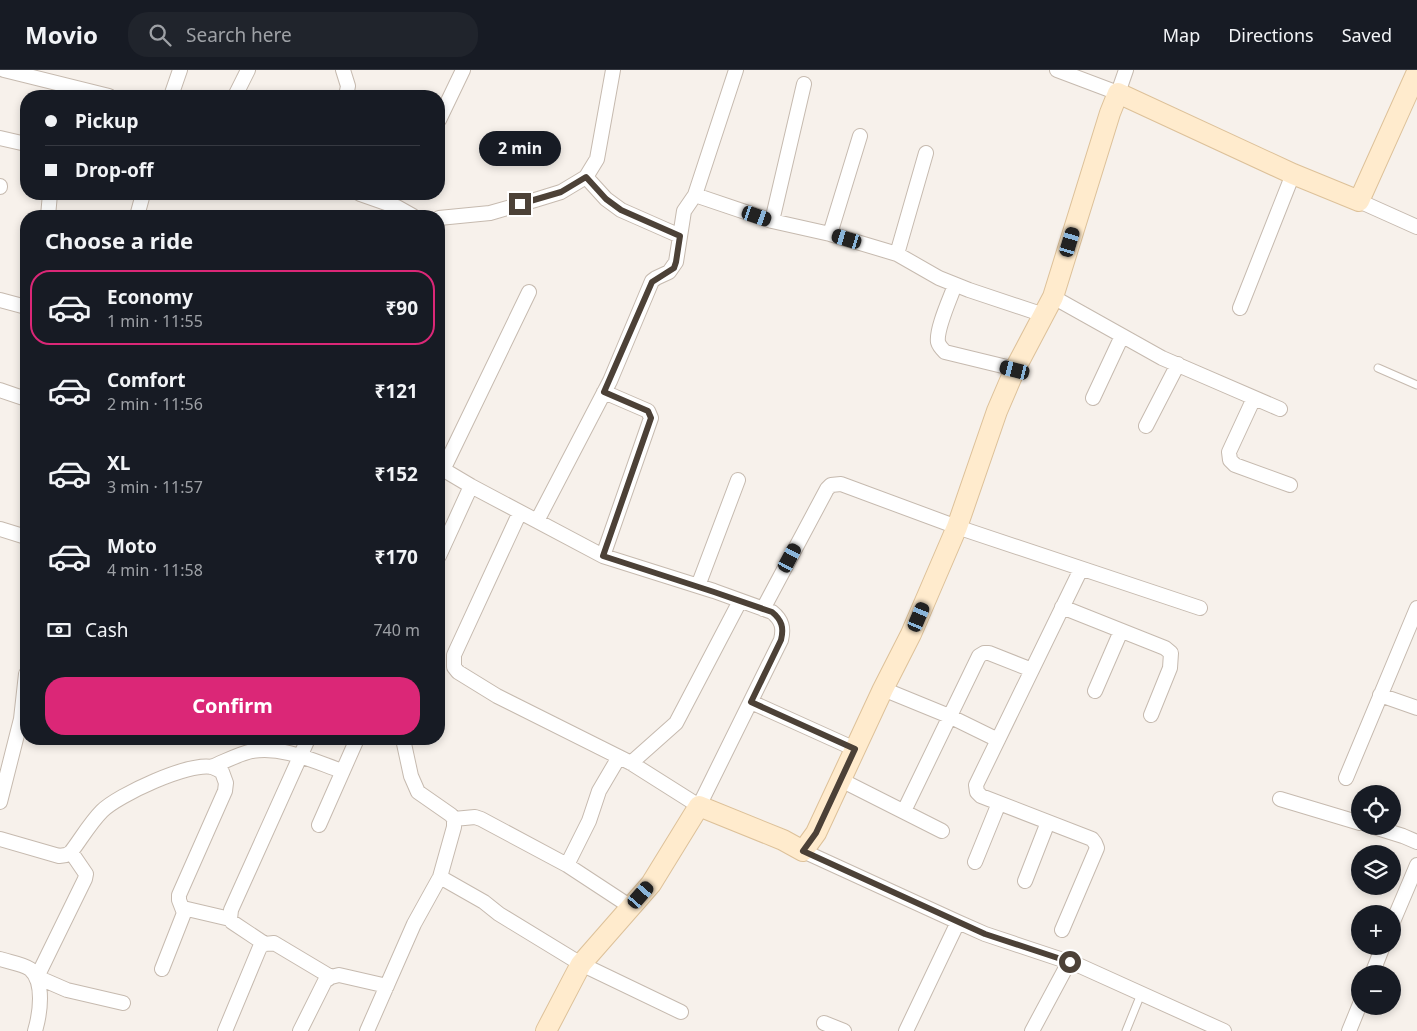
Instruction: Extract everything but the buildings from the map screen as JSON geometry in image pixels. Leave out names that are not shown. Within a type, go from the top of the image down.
[{"type":"street","points":[[4,70],[85,90]]},
{"type":"street","points":[[172,90],[180,70]]},
{"type":"street","points":[[238,90],[248,70]]},
{"type":"street","points":[[342,70],[348,86],[347,90]]},
{"type":"street","points":[[445,108],[463,70]]},
{"type":"street","points":[[445,217],[490,213],[561,192],[586,177],[597,158],[613,70]]},
{"type":"street","points":[[537,521],[604,392],[652,282],[674,268],[684,210],[695,195],[736,70]]},
{"type":"street","points":[[1057,70],[1118,94],[1293,174],[1417,227]]},
{"type":"street","points":[[803,851],[816,833],[883,689],[911,634],[957,528],[997,411],[1015,370],[1048,306],[1110,113],[1126,70]]},
{"type":"street","points":[[1359,201],[1417,72]]},
{"type":"street","points":[[772,221],[804,84]]},
{"type":"street","points":[[830,234],[860,136]]},
{"type":"street","points":[[0,138],[20,143]]},
{"type":"street","points":[[897,254],[926,153]]},
{"type":"street","points":[[1240,308],[1293,174]]},
{"type":"street","points":[[586,177],[606,199],[621,210],[680,236]]},
{"type":"street","points":[[695,195],[772,221],[830,234],[897,254],[955,285],[1048,306],[1122,336],[1178,364],[1280,410]]},
{"type":"street","points":[[377,200],[402,210]]},
{"type":"street","points":[[397,207],[400,200]]},
{"type":"street","points":[[955,285],[938,333],[938,343],[942,349],[945,352],[1015,370]]},
{"type":"street","points":[[445,460],[529,292]]},
{"type":"street","points":[[0,300],[20,305]]},
{"type":"street","points":[[1093,398],[1122,336]]},
{"type":"street","points":[[1146,426],[1178,364]]},
{"type":"street","points":[[0,390],[20,397]]},
{"type":"street","points":[[603,556],[651,418],[648,411],[604,392]]},
{"type":"street","points":[[1254,398],[1229,452],[1230,460],[1235,465],[1290,485]]},
{"type":"street","points":[[445,470],[603,556],[763,609],[778,617],[782,623],[781,640],[699,806],[651,884],[581,964],[546,1031]]},
{"type":"street","points":[[698,586],[738,480]]},
{"type":"street","points":[[763,609],[826,489],[831,485],[841,484],[957,528],[1200,608]]},
{"type":"street","points":[[445,543],[471,486]]},
{"type":"street","points":[[520,512],[454,655],[454,667],[458,672],[497,696],[625,760],[699,806],[783,840],[803,851],[985,934],[1070,962],[1224,1031]]},
{"type":"street","points":[[0,529],[20,535]]},
{"type":"street","points":[[1062,930],[1097,848],[1096,843],[1092,838],[982,796],[977,792],[976,785],[1081,569]]},
{"type":"street","points":[[567,865],[589,821],[599,791],[625,760],[676,723],[740,601]]},
{"type":"street","points":[[1062,607],[1165,648],[1170,653],[1170,668],[1151,715]]},
{"type":"street","points":[[1346,778],[1417,608]]},
{"type":"street","points":[[1095,691],[1121,631]]},
{"type":"street","points":[[904,811],[979,656],[984,653],[989,654],[1032,670]]},
{"type":"street","points":[[883,689],[949,716],[998,740]]},
{"type":"street","points":[[1380,695],[1417,708]]},
{"type":"street","points":[[751,702],[855,749]]},
{"type":"street","points":[[0,802],[20,723]]},
{"type":"street","points":[[230,919],[231,910],[305,745]]},
{"type":"street","points":[[318,825],[354,745]]},
{"type":"street","points":[[367,1031],[414,924],[440,877],[454,827],[454,819],[450,815],[418,792],[411,776],[404,745]]},
{"type":"street","points":[[0,839],[59,856],[66,855],[71,852],[101,812],[114,801],[132,791],[193,768],[211,767],[250,752],[275,750],[300,756],[342,771]]},
{"type":"street","points":[[162,969],[184,913],[179,900],[180,895],[225,790],[226,783],[222,772],[211,767]]},
{"type":"street","points":[[841,780],[942,831]]},
{"type":"street","points":[[1280,799],[1351,820]]},
{"type":"street","points":[[975,862],[999,803]]},
{"type":"street","points":[[454,819],[475,817],[481,819],[567,865],[631,907]]},
{"type":"street","points":[[1025,881],[1048,822]]},
{"type":"street","points":[[1400,835],[1417,842]]},
{"type":"street","points":[[35,1031],[40,1014],[37,977],[63,922],[81,891],[85,879],[86,874],[71,852]]},
{"type":"street","points":[[1400,905],[1417,865]]},
{"type":"street","points":[[440,877],[484,902],[581,964],[681,1012]]},
{"type":"street","points":[[183,908],[230,919],[265,944]]},
{"type":"street","points":[[906,1031],[958,922]]},
{"type":"street","points":[[225,1031],[260,947],[265,944],[274,943],[331,977]]},
{"type":"street","points":[[0,959],[29,968],[37,977],[67,990],[123,1003]]},
{"type":"street","points":[[1032,1031],[1070,962]]},
{"type":"street","points":[[300,1031],[325,980],[339,975],[387,986]]},
{"type":"street","points":[[1349,1031],[1356,1015]]},
{"type":"street","points":[[824,1023],[844,1031]]},
{"type":"lane","points":[[1378,368],[1417,384]]},
{"type":"lane","points":[[1126,1031],[1141,994]]},
{"type":"route","points":[[520,204],[561,192],[586,177],[606,199],[621,210],[680,236],[674,268],[653,280],[604,392],[648,411],[651,418],[603,556],[772,612],[778,617],[782,623],[781,640],[751,702],[855,749],[816,833],[803,851],[985,934],[1070,962]]}]
